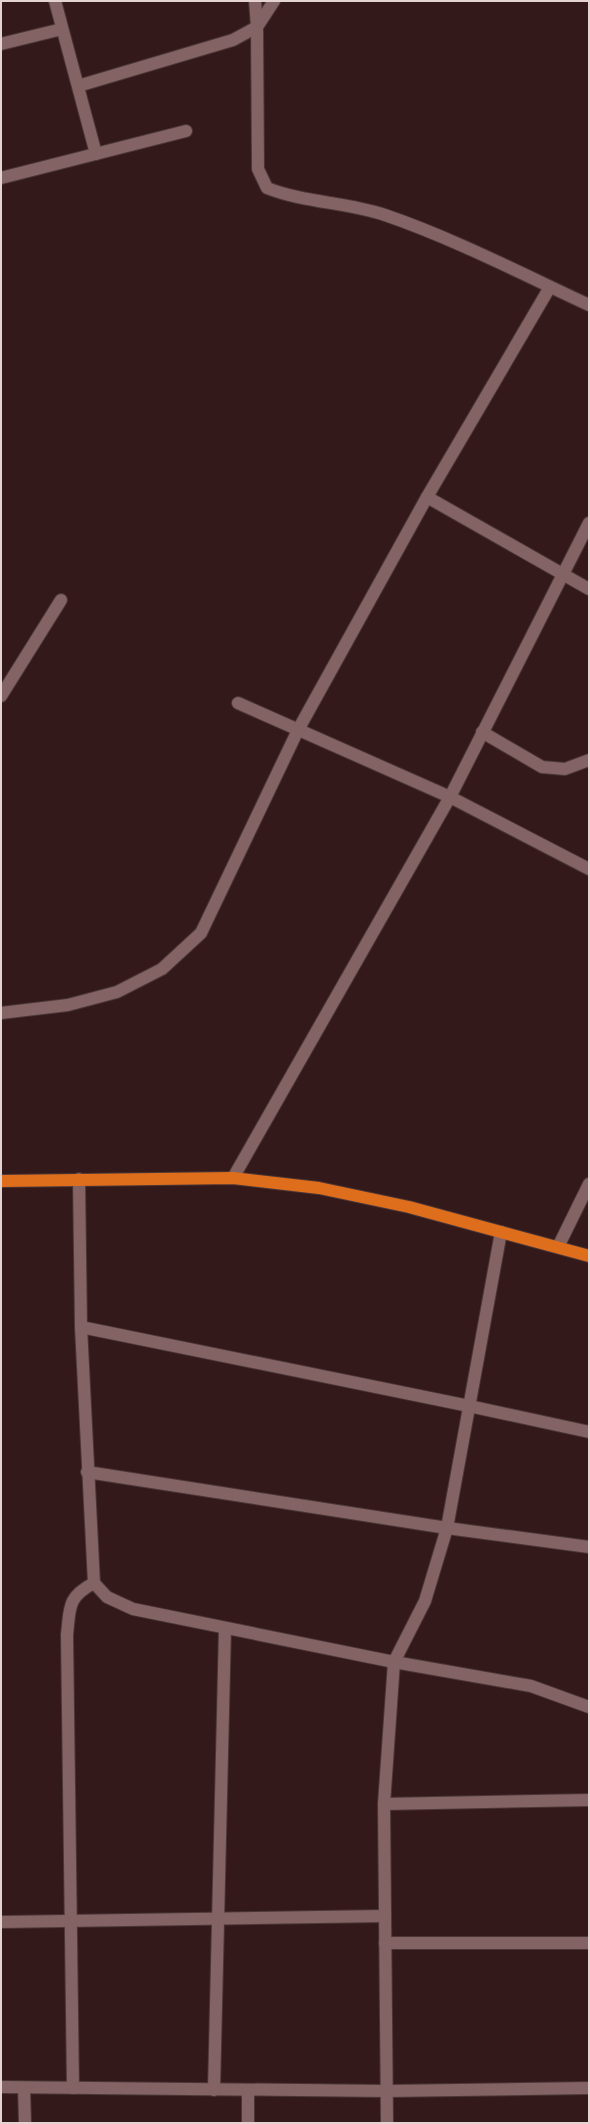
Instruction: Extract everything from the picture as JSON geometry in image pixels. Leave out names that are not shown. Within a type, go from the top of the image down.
[{"type":"highway","points":[[1,1180],[233,1178],[319,1188],[409,1207],[589,1256]]},
{"type":"street","points":[[55,1],[96,154]]},
{"type":"street","points":[[255,1],[257,27],[258,169],[267,188],[286,195],[384,215],[440,237],[589,305]]},
{"type":"street","points":[[78,86],[233,40],[257,27],[274,1]]},
{"type":"street","points":[[1,44],[62,29]]},
{"type":"street","points":[[1,178],[186,131]]},
{"type":"street","points":[[1,1013],[68,1006],[117,992],[162,969],[201,933],[298,730],[427,497],[550,287]]},
{"type":"street","points":[[427,497],[589,590]]},
{"type":"street","points":[[233,1178],[450,797],[589,523]]},
{"type":"street","points":[[1,696],[61,600]]},
{"type":"street","points":[[238,703],[450,797],[589,869]]},
{"type":"street","points":[[482,732],[542,767],[564,769],[589,760]]},
{"type":"street","points":[[79,1179],[81,1327],[87,1472],[94,1583],[107,1597],[132,1609],[394,1662],[531,1686],[589,1707]]},
{"type":"street","points":[[558,1247],[589,1184]]},
{"type":"street","points":[[387,2123],[384,1804],[394,1662],[425,1601],[447,1528],[501,1232]]},
{"type":"street","points":[[81,1327],[589,1432]]},
{"type":"street","points":[[87,1472],[447,1528],[589,1547]]},
{"type":"street","points":[[73,2088],[67,1635],[70,1605],[78,1591],[94,1583]]},
{"type":"street","points":[[214,2090],[225,1628]]},
{"type":"street","points":[[384,1804],[589,1800]]},
{"type":"street","points":[[1,1922],[385,1916]]},
{"type":"street","points":[[385,1943],[589,1943]]},
{"type":"street","points":[[1,2087],[387,2092],[589,2088]]},
{"type":"street","points":[[24,2088],[25,2123]]},
{"type":"street","points":[[248,2090],[248,2123]]}]
